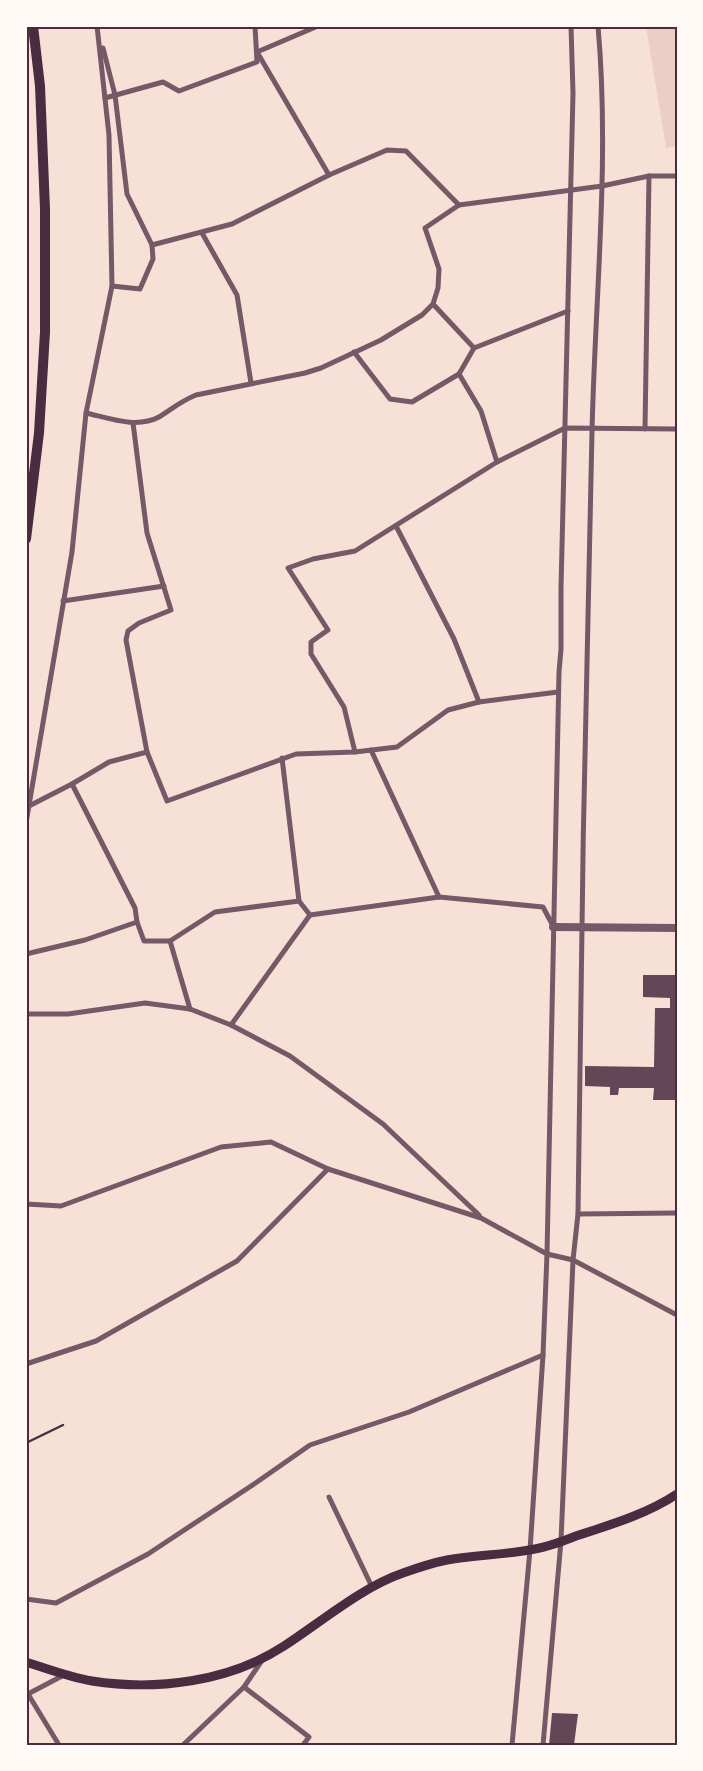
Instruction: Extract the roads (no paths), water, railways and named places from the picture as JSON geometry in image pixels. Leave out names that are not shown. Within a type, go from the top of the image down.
[{"type":"main road","points":[[26,539],[40,433],[45,332],[44,199],[40,86],[32,26]]},
{"type":"main road","points":[[26,1662],[65,1675],[91,1681],[128,1685],[165,1684],[232,1671],[264,1659],[372,1586],[401,1574],[445,1560],[530,1550],[561,1542],[610,1525],[666,1501],[677,1494]]},
{"type":"street","points":[[26,823],[72,552],[86,413],[112,286],[109,135],[97,26],[115,95],[127,194],[152,245],[153,259],[140,289],[112,286]]},
{"type":"street","points":[[106,98],[163,82],[178,91],[257,62],[255,26]]},
{"type":"street","points":[[257,52],[318,26]]},
{"type":"street","points":[[512,1745],[530,1550],[543,1355],[547,1254],[558,692],[561,649],[573,93],[571,26]]},
{"type":"street","points":[[543,1745],[561,1542],[574,1260],[578,1214],[581,928],[592,428],[602,186],[598,26]]},
{"type":"street","points":[[257,52],[329,175]]},
{"type":"street","points":[[152,245],[232,224],[329,175],[387,150],[406,151],[459,205]]},
{"type":"street","points":[[645,429],[649,176]]},
{"type":"street","points":[[86,413],[133,423],[144,422],[158,417],[180,402],[196,395],[305,373],[321,368],[381,340],[422,314],[433,304],[438,288],[439,269],[425,228],[459,205],[602,186],[649,176],[677,176]]},
{"type":"street","points":[[202,233],[237,295],[251,383]]},
{"type":"street","points":[[433,304],[474,348]]},
{"type":"street","points":[[354,352],[390,399],[412,402],[459,374],[474,348],[568,311]]},
{"type":"street","points":[[459,374],[481,411],[497,462]]},
{"type":"street","points":[[133,423],[147,533],[171,610],[139,623],[128,631],[126,640],[147,752],[167,801],[296,754],[355,752],[398,747],[448,710],[479,702],[558,692]]},
{"type":"street","points":[[355,752],[344,707],[311,654],[311,642],[328,630],[288,568],[313,559],[356,551],[497,462],[565,428],[677,429]]},
{"type":"street","points":[[396,526],[454,638],[479,702]]},
{"type":"street","points":[[63,601],[164,586]]},
{"type":"street","points":[[372,750],[439,897]]},
{"type":"street","points":[[29,806],[109,762],[147,752]]},
{"type":"street","points":[[282,758],[299,901],[310,915]]},
{"type":"street","points":[[72,784],[135,908],[137,922],[144,940],[170,941],[215,912],[299,901]]},
{"type":"street","points":[[231,1025],[310,915],[439,897],[543,907],[553,927]]},
{"type":"street","points":[[26,954],[85,940],[137,922]]},
{"type":"street","points":[[553,927],[677,928]]},
{"type":"street","points":[[170,941],[190,1010]]},
{"type":"street","points":[[26,1014],[68,1014],[145,1003],[190,1010],[231,1025],[290,1056],[383,1124],[481,1218]]},
{"type":"street","points":[[26,1204],[61,1206],[221,1146],[270,1142],[328,1169],[481,1218],[547,1254],[574,1260],[677,1315]]},
{"type":"street","points":[[26,1364],[96,1341],[237,1261],[328,1169]]},
{"type":"street","points":[[578,1214],[677,1213]]},
{"type":"street","points":[[26,1600],[56,1602],[148,1554],[310,1445],[409,1412],[543,1355]]},
{"type":"street","points":[[329,1497],[372,1586]]},
{"type":"street","points":[[184,1745],[244,1687],[264,1659]]},
{"type":"street","points":[[59,1745],[27,1694],[65,1675]]},
{"type":"street","points":[[244,1687],[309,1737],[303,1745]]}]
